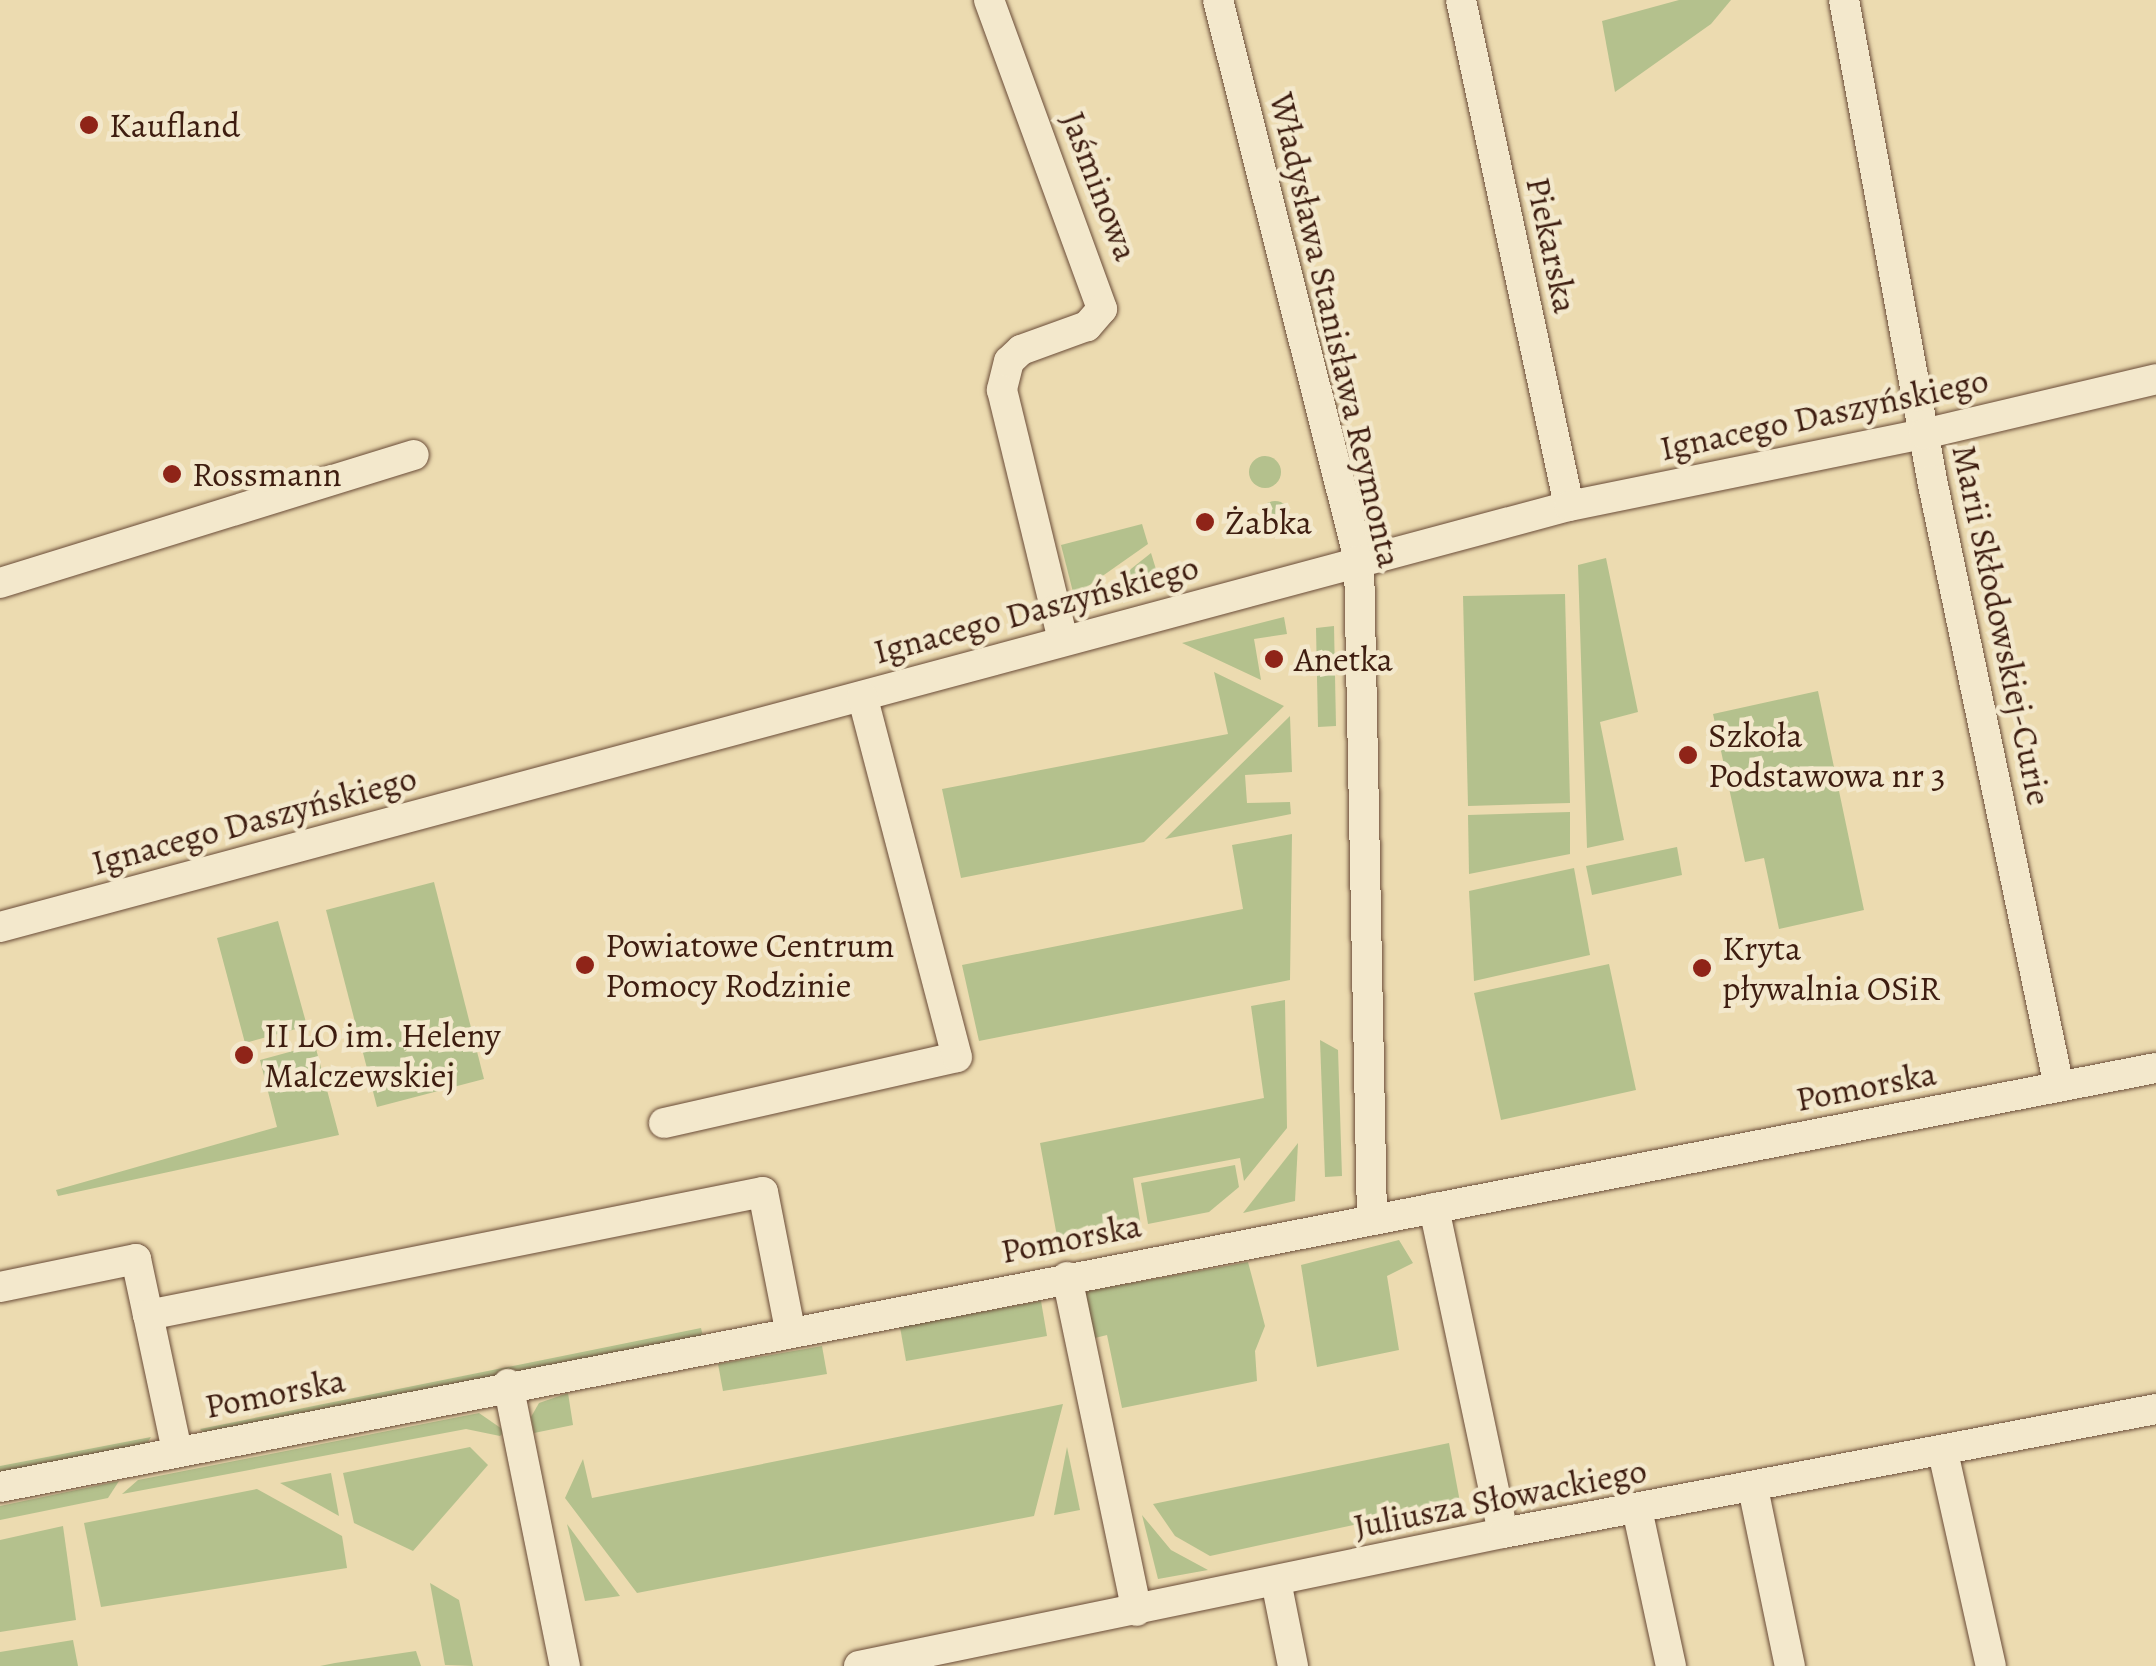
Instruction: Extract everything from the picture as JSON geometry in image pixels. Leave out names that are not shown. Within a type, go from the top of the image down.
[{"type":"street","name":"Jaśminowa","points":[[990,0],[1102,310],[1088,326],[1021,350],[1010,361],[1002,390],[1063,640]]},
{"type":"street","name":"Władysława Stanisława Reymonta","points":[[1218,0],[1358,560],[1372,1220]]},
{"type":"street","name":"Piekarska","points":[[1461,0],[1569,506]]},
{"type":"street","name":"Marii Skłodowskiej-Curie","points":[[1844,0],[1924,434],[2059,1086]]},
{"type":"street","name":"Ignacego Daszyńskiego","points":[[0,927],[1569,506],[1924,434],[2156,378]]},
{"type":"street","points":[[0,583],[414,455]]},
{"type":"street","points":[[664,1122],[957,1057],[862,696]]},
{"type":"street","name":"Pomorska","points":[[0,1487],[508,1384],[2156,1068]]},
{"type":"street","points":[[148,1316],[763,1192],[790,1330]]},
{"type":"street","points":[[1434,1208],[1503,1532]]},
{"type":"street","points":[[0,1287],[136,1259],[177,1451]]},
{"type":"street","points":[[1067,1277],[1137,1612]]},
{"type":"street","points":[[508,1384],[565,1666]]},
{"type":"street","name":"Juliusza Słowackiego","points":[[860,1666],[923,1660],[1503,1532],[1753,1488],[2156,1409]]},
{"type":"street","points":[[1942,1452],[1991,1666]]},
{"type":"street","points":[[1753,1488],[1790,1666]]},
{"type":"street","points":[[1638,1509],[1672,1666]]},
{"type":"street","points":[[1276,1580],[1293,1666]]},
{"type":"green space","points":[[1679,0],[1731,0],[1711,24],[1615,92],[1602,21]]},
{"type":"green space","points":[[1265,456],[1276,461],[1281,472],[1276,483],[1265,488],[1254,483],[1249,472],[1254,461]]},
{"type":"green space","points":[[1275,501],[1289,510],[1290,516],[1281,530],[1275,531],[1261,522],[1260,516],[1269,502]]},
{"type":"green space","points":[[1142,524],[1148,544],[1074,596],[1061,545]]},
{"type":"green space","points":[[1151,553],[1159,579],[1097,596]]},
{"type":"green space","points":[[1606,558],[1638,712],[1600,722],[1624,840],[1587,848],[1578,565]]},
{"type":"green space","points":[[1565,594],[1570,803],[1468,806],[1463,596]]},
{"type":"green space","points":[[1284,617],[1287,634],[1254,639],[1261,680],[1182,643]]},
{"type":"green space","points":[[1334,626],[1336,726],[1318,727],[1316,628]]},
{"type":"green space","points":[[1214,672],[1284,706],[1144,842],[961,878],[942,789],[1228,734]]},
{"type":"green space","points":[[1818,691],[1864,910],[1779,929],[1764,858],[1745,862],[1713,714]]},
{"type":"green space","points":[[1290,716],[1292,772],[1245,775],[1247,803],[1290,802],[1291,814],[1165,839]]},
{"type":"green space","points":[[1570,812],[1570,854],[1469,874],[1468,815]]},
{"type":"green space","points":[[1292,834],[1290,980],[979,1041],[962,965],[1243,909],[1232,845]]},
{"type":"green space","points":[[1677,847],[1682,875],[1592,895],[1586,866]]},
{"type":"green space","points":[[1574,868],[1590,955],[1474,981],[1469,891]]},
{"type":"green space","points":[[434,882],[484,1079],[377,1107],[326,910]]},
{"type":"green space","points":[[278,921],[307,1026],[245,1043],[217,938]]},
{"type":"green space","points":[[1609,964],[1636,1090],[1501,1120],[1474,993]]},
{"type":"green space","points":[[1285,1000],[1287,1128],[1244,1181],[1240,1158],[1133,1178],[1141,1226],[1058,1242],[1040,1143],[1264,1098],[1251,1006]]},
{"type":"green space","points":[[1320,1040],[1338,1050],[1342,1176],[1325,1177]]},
{"type":"green space","points":[[315,1045],[339,1135],[58,1196],[56,1190],[277,1127],[260,1060]]},
{"type":"green space","points":[[1298,1143],[1295,1201],[1243,1213]]},
{"type":"green space","points":[[1235,1165],[1239,1187],[1209,1212],[1148,1224],[1141,1183]]},
{"type":"green space","points":[[1399,1240],[1413,1263],[1387,1276],[1399,1350],[1317,1367],[1301,1265]]},
{"type":"green space","points":[[1248,1262],[1265,1326],[1255,1351],[1257,1381],[1122,1408],[1107,1335],[1091,1339],[1083,1292]]},
{"type":"green space","points":[[1041,1301],[1047,1336],[906,1361],[900,1327]]},
{"type":"green space","points":[[701,1328],[703,1336],[206,1435],[200,1429]]},
{"type":"green space","points":[[822,1346],[827,1374],[723,1391],[718,1364]]},
{"type":"green space","points":[[568,1393],[573,1425],[534,1433],[531,1417],[539,1403]]},
{"type":"green space","points":[[1063,1404],[1034,1516],[637,1593],[565,1498],[583,1459],[592,1498]]},
{"type":"green space","points":[[479,1413],[505,1431],[500,1436],[466,1429],[122,1494],[138,1480]]},
{"type":"green space","points":[[151,1437],[146,1445],[0,1474],[0,1466]]},
{"type":"green space","points":[[1449,1443],[1460,1502],[1210,1556],[1175,1536],[1153,1504]]},
{"type":"green space","points":[[470,1447],[488,1465],[413,1551],[354,1523],[343,1473]]},
{"type":"green space","points":[[1067,1447],[1080,1510],[1054,1515]]},
{"type":"green space","points":[[331,1473],[339,1516],[280,1483]]},
{"type":"green space","points":[[119,1481],[108,1498],[0,1520],[0,1506]]},
{"type":"green space","points":[[257,1489],[342,1536],[347,1568],[101,1607],[84,1523]]},
{"type":"green space","points":[[1142,1515],[1171,1550],[1208,1570],[1158,1579]]},
{"type":"green space","points":[[567,1524],[620,1596],[585,1601]]},
{"type":"green space","points":[[63,1526],[76,1620],[0,1632],[0,1540]]},
{"type":"green space","points":[[430,1583],[459,1600],[473,1666],[445,1665]]},
{"type":"green space","points":[[73,1640],[78,1666],[0,1666],[0,1652]]},
{"type":"green space","points":[[416,1651],[421,1666],[320,1666],[335,1663]]},
{"type":"place","name":"Kaufland","points":[[89,125]]},
{"type":"place","name":"Rossmann","points":[[172,474]]},
{"type":"place","name":"Żabka","points":[[1205,522]]},
{"type":"place","name":"Anetka","points":[[1274,659]]},
{"type":"place","name":"Szkoła Podstawowa nr 3","points":[[1688,755]]},
{"type":"place","name":"Powiatowe Centrum Pomocy Rodzinie","points":[[585,965]]},
{"type":"place","name":"Kryta pływalnia OSiR","points":[[1702,968]]},
{"type":"place","name":"II LO im. Heleny Malczewskiej","points":[[244,1055]]}]
